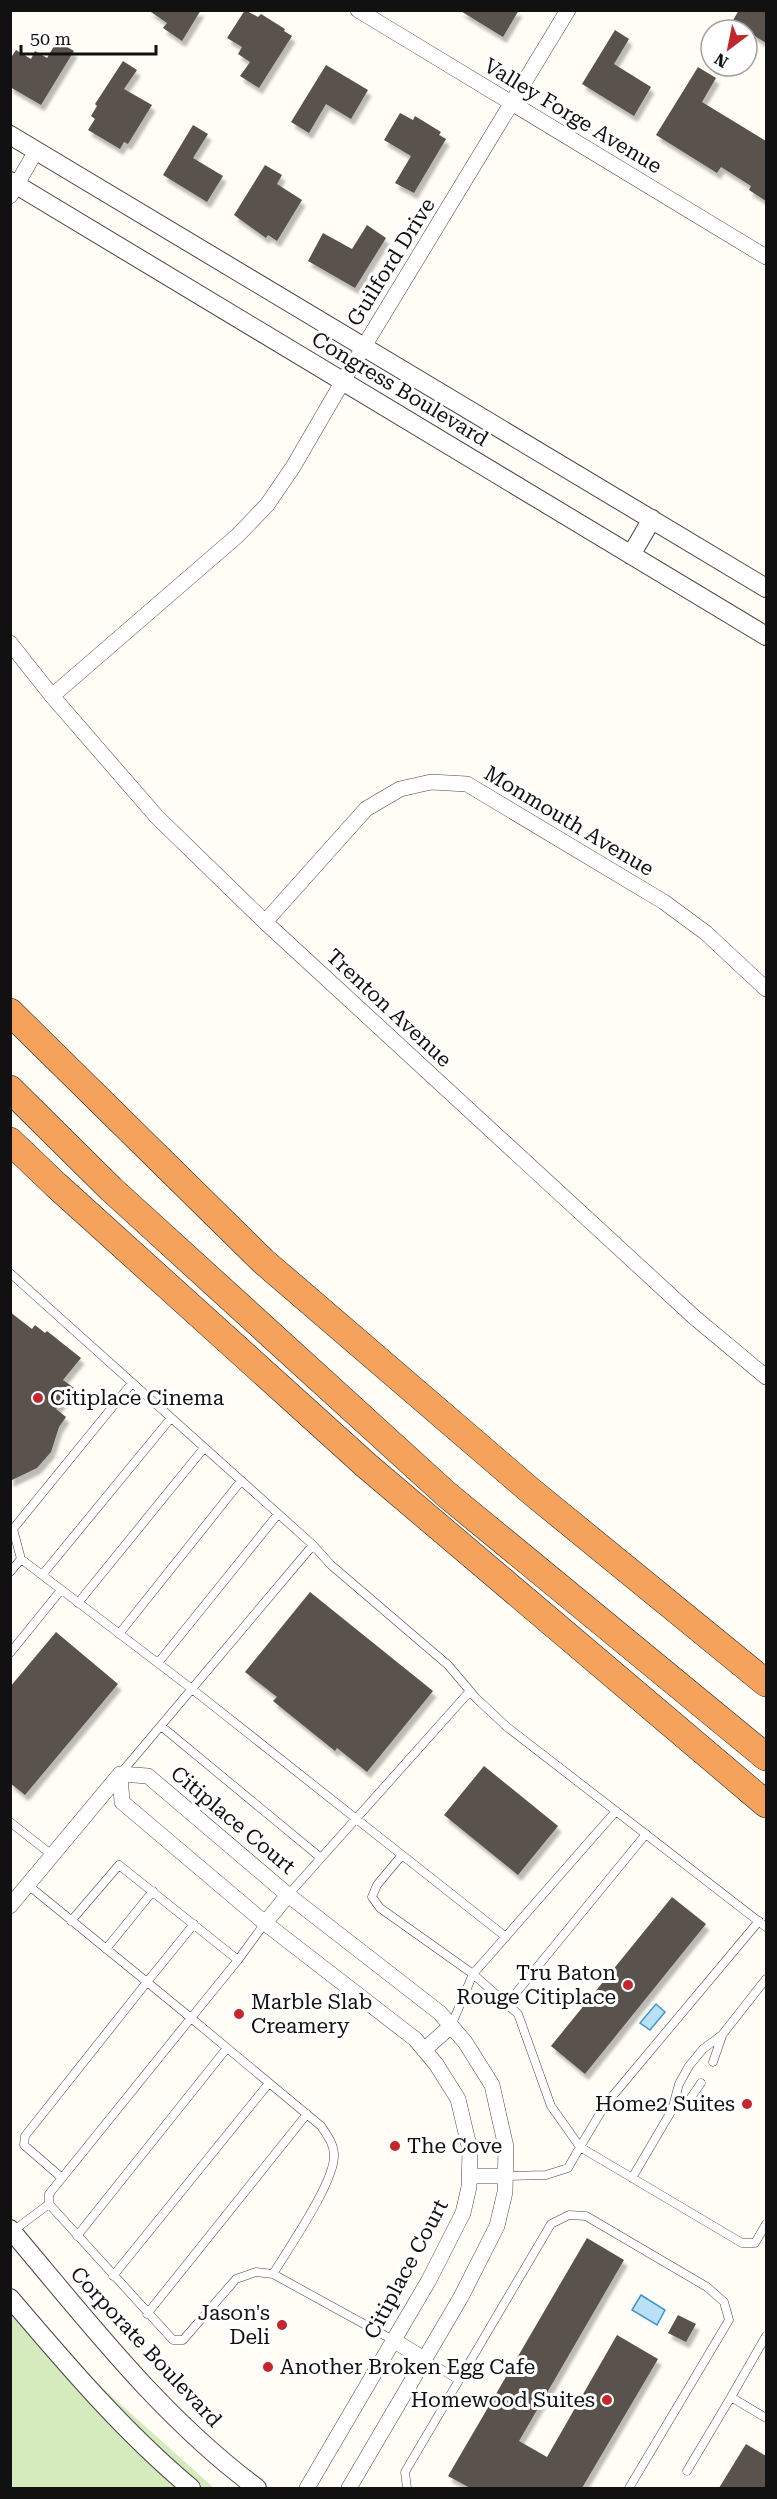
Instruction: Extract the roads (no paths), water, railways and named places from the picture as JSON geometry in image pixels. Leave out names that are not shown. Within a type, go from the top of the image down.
[{"type":"highway","points":[[10,1012],[263,1261],[532,1492],[766,1683]]},
{"type":"highway","points":[[10,1089],[111,1189],[446,1494],[766,1757]]},
{"type":"highway","points":[[10,1141],[367,1466],[766,1804]]},
{"type":"street","name":"Valley Forge Avenue","points":[[358,10],[766,257]]},
{"type":"street","name":"Guilford Drive","points":[[52,696],[237,536],[267,505],[293,467],[568,10]]},
{"type":"street","name":"Congress Boulevard","points":[[10,135],[766,588]]},
{"type":"street","points":[[13,187],[36,151]]},
{"type":"street","name":"Congress Boulevard","points":[[13,187],[343,381],[766,636]]},
{"type":"street","points":[[631,555],[652,519]]},
{"type":"street","name":"Trenton Avenue","points":[[10,643],[52,696],[157,817],[264,922],[694,1317],[766,1377]]},
{"type":"street","name":"Monmouth Avenue","points":[[264,922],[366,809],[400,789],[431,782],[466,784],[664,902],[706,933],[766,988]]},
{"type":"street","points":[[10,1906],[120,1774]]},
{"type":"street","name":"Citiplace Court","points":[[307,2488],[429,2280],[463,2213],[469,2176],[470,2150],[458,2099],[436,2064],[415,2039],[265,1923],[122,1802],[120,1774],[148,1776],[288,1894],[440,2013],[465,2042],[492,2085],[507,2147],[505,2192],[497,2226],[461,2297],[349,2488]]},
{"type":"street","points":[[265,1923],[288,1894]]},
{"type":"street","points":[[423,2050],[451,2026]]},
{"type":"street","points":[[469,2176],[505,2176]]},
{"type":"street","name":"Corporate Boulevard","points":[[12,2230],[93,2328],[170,2412],[238,2474],[257,2488]]},
{"type":"street","points":[[10,2298],[86,2386],[157,2460],[190,2488]]},
{"type":"street","points":[[393,2340],[424,2359]]},
{"type":"lane","points":[[10,1273],[313,1545],[331,1565],[448,1665],[470,1691],[507,1727],[766,1927]]},
{"type":"lane","points":[[132,1383],[13,1529],[21,1559],[192,1689],[506,1937]]},
{"type":"lane","points":[[42,1575],[171,1418]]},
{"type":"lane","points":[[78,1603],[204,1448]]},
{"type":"lane","points":[[119,1634],[241,1481]]},
{"type":"lane","points":[[158,1664],[278,1514]]},
{"type":"lane","points":[[120,1774],[313,1545]]},
{"type":"lane","points":[[10,1572],[21,1559]]},
{"type":"lane","points":[[10,1653],[61,1590]]},
{"type":"lane","points":[[288,1894],[470,1691]]},
{"type":"lane","points":[[160,1726],[321,1857]]},
{"type":"lane","points":[[451,2026],[473,1974],[615,1811]]},
{"type":"lane","points":[[10,1822],[52,1855]]},
{"type":"lane","points":[[507,2004],[646,1834]]},
{"type":"lane","points":[[402,1856],[377,1885],[372,1897],[381,1908],[473,1974],[518,2014],[551,2106],[580,2147],[742,2243],[755,2243],[766,2224]]},
{"type":"lane","points":[[71,1921],[118,1865],[238,1960]]},
{"type":"lane","points":[[28,1885],[307,2114],[321,2126],[331,2140],[334,2155],[332,2168],[322,2191],[273,2274]]},
{"type":"lane","points":[[106,1949],[153,1891]]},
{"type":"lane","points":[[505,2176],[546,2175],[568,2168],[605,2105],[759,1921]]},
{"type":"lane","points":[[265,1923],[238,1960],[49,2194],[49,2204],[147,2314],[173,2340],[178,2342],[183,2340],[237,2279],[256,2272],[273,2274],[393,2340]]},
{"type":"lane","points":[[62,2178],[24,2145],[25,2136],[194,1924]]},
{"type":"lane","points":[[632,2178],[672,2110],[679,2084],[689,2066],[703,2049],[722,2035],[766,1980]]},
{"type":"lane","points":[[713,2062],[722,2035]]},
{"type":"lane","points":[[77,2235],[227,2048]]},
{"type":"lane","points":[[113,2276],[269,2083]]},
{"type":"lane","points":[[672,2110],[690,2099],[701,2083]]},
{"type":"lane","points":[[147,2314],[307,2114]]},
{"type":"lane","points":[[12,2230],[49,2204]]},
{"type":"lane","points":[[407,2488],[405,2472],[551,2224],[569,2215],[586,2216],[707,2287],[724,2302],[729,2320],[629,2488]]},
{"type":"lane","points":[[687,2471],[766,2336]]},
{"type":"lane","points":[[424,2359],[459,2380]]},
{"type":"lane","points":[[731,2397],[766,2418]]},
{"type":"water","points":[[656,2004],[665,2012],[650,2030],[640,2023]]},
{"type":"water","points":[[641,2295],[665,2310],[657,2325],[632,2310]]},
{"type":"place","name":"Citiplace Cinema","points":[[38,1398]]},
{"type":"place","name":"Tru Baton Rouge Citiplace","points":[[628,1985]]},
{"type":"place","name":"Marble Slab Creamery","points":[[239,2014]]},
{"type":"place","name":"Home2 Suites","points":[[747,2104]]},
{"type":"place","name":"The Cove","points":[[395,2146]]},
{"type":"place","name":"Jason's Deli","points":[[282,2325]]},
{"type":"place","name":"Another Broken Egg Cafe","points":[[268,2367]]},
{"type":"place","name":"Homewood Suites","points":[[607,2400]]}]
